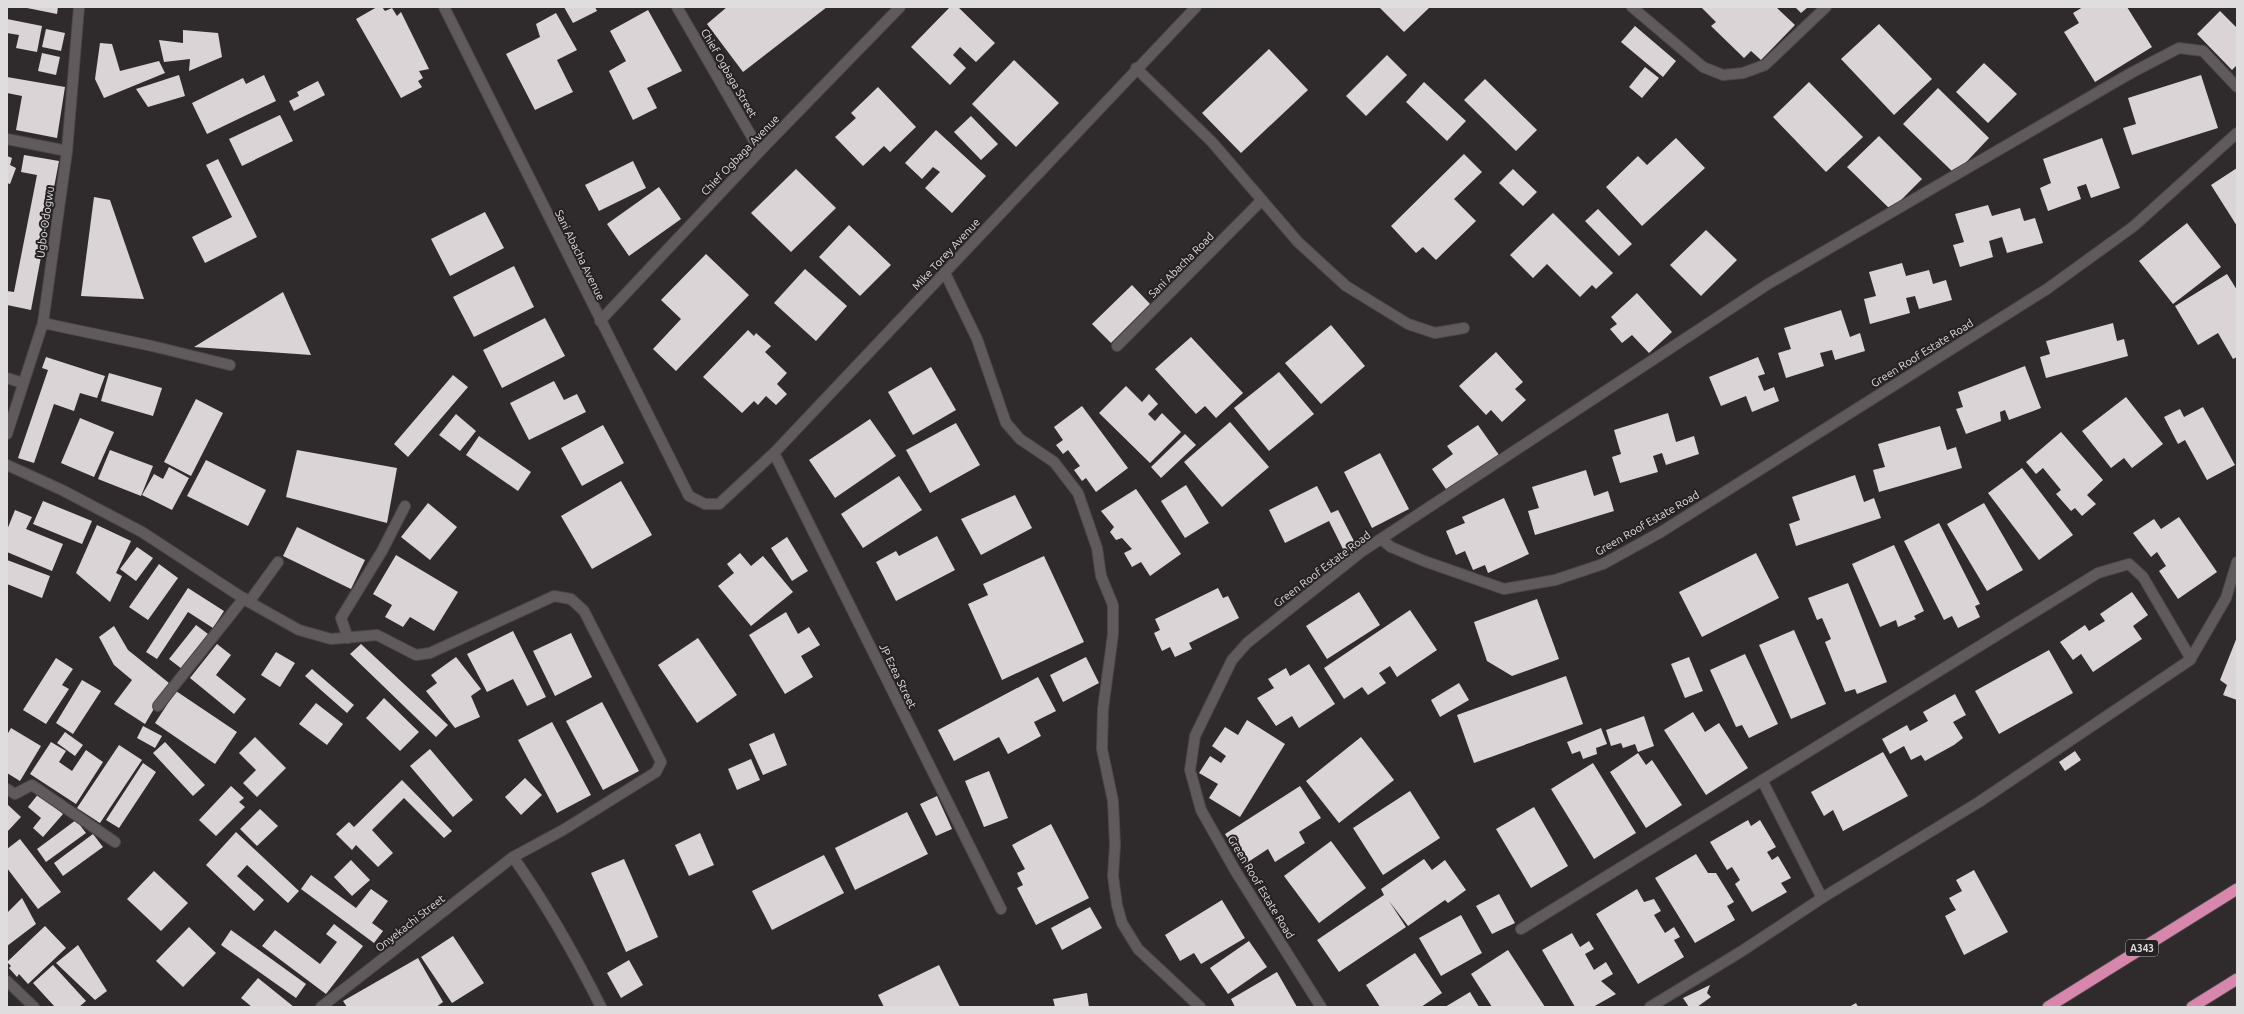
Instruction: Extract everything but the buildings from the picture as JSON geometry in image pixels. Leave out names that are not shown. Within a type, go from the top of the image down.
[{"type":"highway","name":"A343","points":[[2048,1007],[2237,889]]},
{"type":"highway","points":[[2192,1007],[2237,979]]},
{"type":"street","name":"Ugbo-Odogwu","points":[[7,434],[16,413],[23,384],[43,324],[68,151],[79,7]]},
{"type":"street","name":"Sani Abacha Avenue","points":[[444,7],[689,496],[705,504]]},
{"type":"street","name":"Chief Ogbaga Street","points":[[677,7],[760,151]]},
{"type":"street","name":"Chief Ogbaga Avenue","points":[[600,321],[760,151],[900,7]]},
{"type":"street","name":"Mike Torey Avenue","points":[[705,504],[719,504],[774,453],[945,273],[1136,68],[1196,7]]},
{"type":"street","points":[[1632,7],[1704,67],[1723,75],[1743,73],[1765,65],[1826,7]]},
{"type":"street","points":[[1381,539],[1768,284],[2138,69],[2179,48],[2203,51],[2237,87]]},
{"type":"street","points":[[1136,68],[1212,142],[1261,201],[1298,242],[1346,286],[1408,324],[1435,333],[1464,328]]},
{"type":"street","name":"Green Roof Estate Road","points":[[1321,1007],[1236,872],[1201,810],[1190,770],[1195,736],[1232,660],[1247,642],[1361,552],[1381,539],[1391,547],[1424,561],[1504,589],[1555,580],[1603,564],[1661,532],[2047,290],[2134,226],[2237,133]]},
{"type":"street","points":[[7,139],[68,151]]},
{"type":"street","name":"Sani Abacha Road","points":[[1117,346],[1261,201]]},
{"type":"street","points":[[945,273],[978,339],[1006,423],[1020,439],[1054,462],[1078,494],[1097,548],[1101,576],[1113,605],[1113,634],[1103,709],[1102,749],[1112,801],[1115,845],[1113,876],[1117,905],[1122,923],[1138,949],[1200,1007]]},
{"type":"street","points":[[43,324],[152,346],[230,365]]},
{"type":"street","points":[[7,378],[23,384]]},
{"type":"street","name":"JP Ezea Street","points":[[774,453],[1001,909]]},
{"type":"street","points":[[7,465],[62,490],[142,532],[247,600],[299,630],[331,639],[348,638],[341,618],[382,550],[405,506]]},
{"type":"street","points":[[158,706],[278,562]]},
{"type":"street","points":[[1650,1007],[1742,951],[1822,898],[1979,802],[2190,659],[2226,598],[2237,562]]},
{"type":"street","points":[[1521,929],[2098,573],[2114,567],[2129,564],[2143,578],[2190,659]]},
{"type":"street","name":"Onyekachi Street","points":[[321,1007],[513,857],[648,778],[656,772],[661,762],[584,611],[571,599],[554,596],[430,654],[416,655],[377,634],[365,634],[348,638]]},
{"type":"street","points":[[1762,780],[1822,898]]},
{"type":"street","points":[[7,789],[15,794],[32,785],[115,842]]},
{"type":"street","points":[[513,857],[539,895],[576,957],[601,1007]]},
{"type":"street","points":[[7,981],[34,1007]]}]
